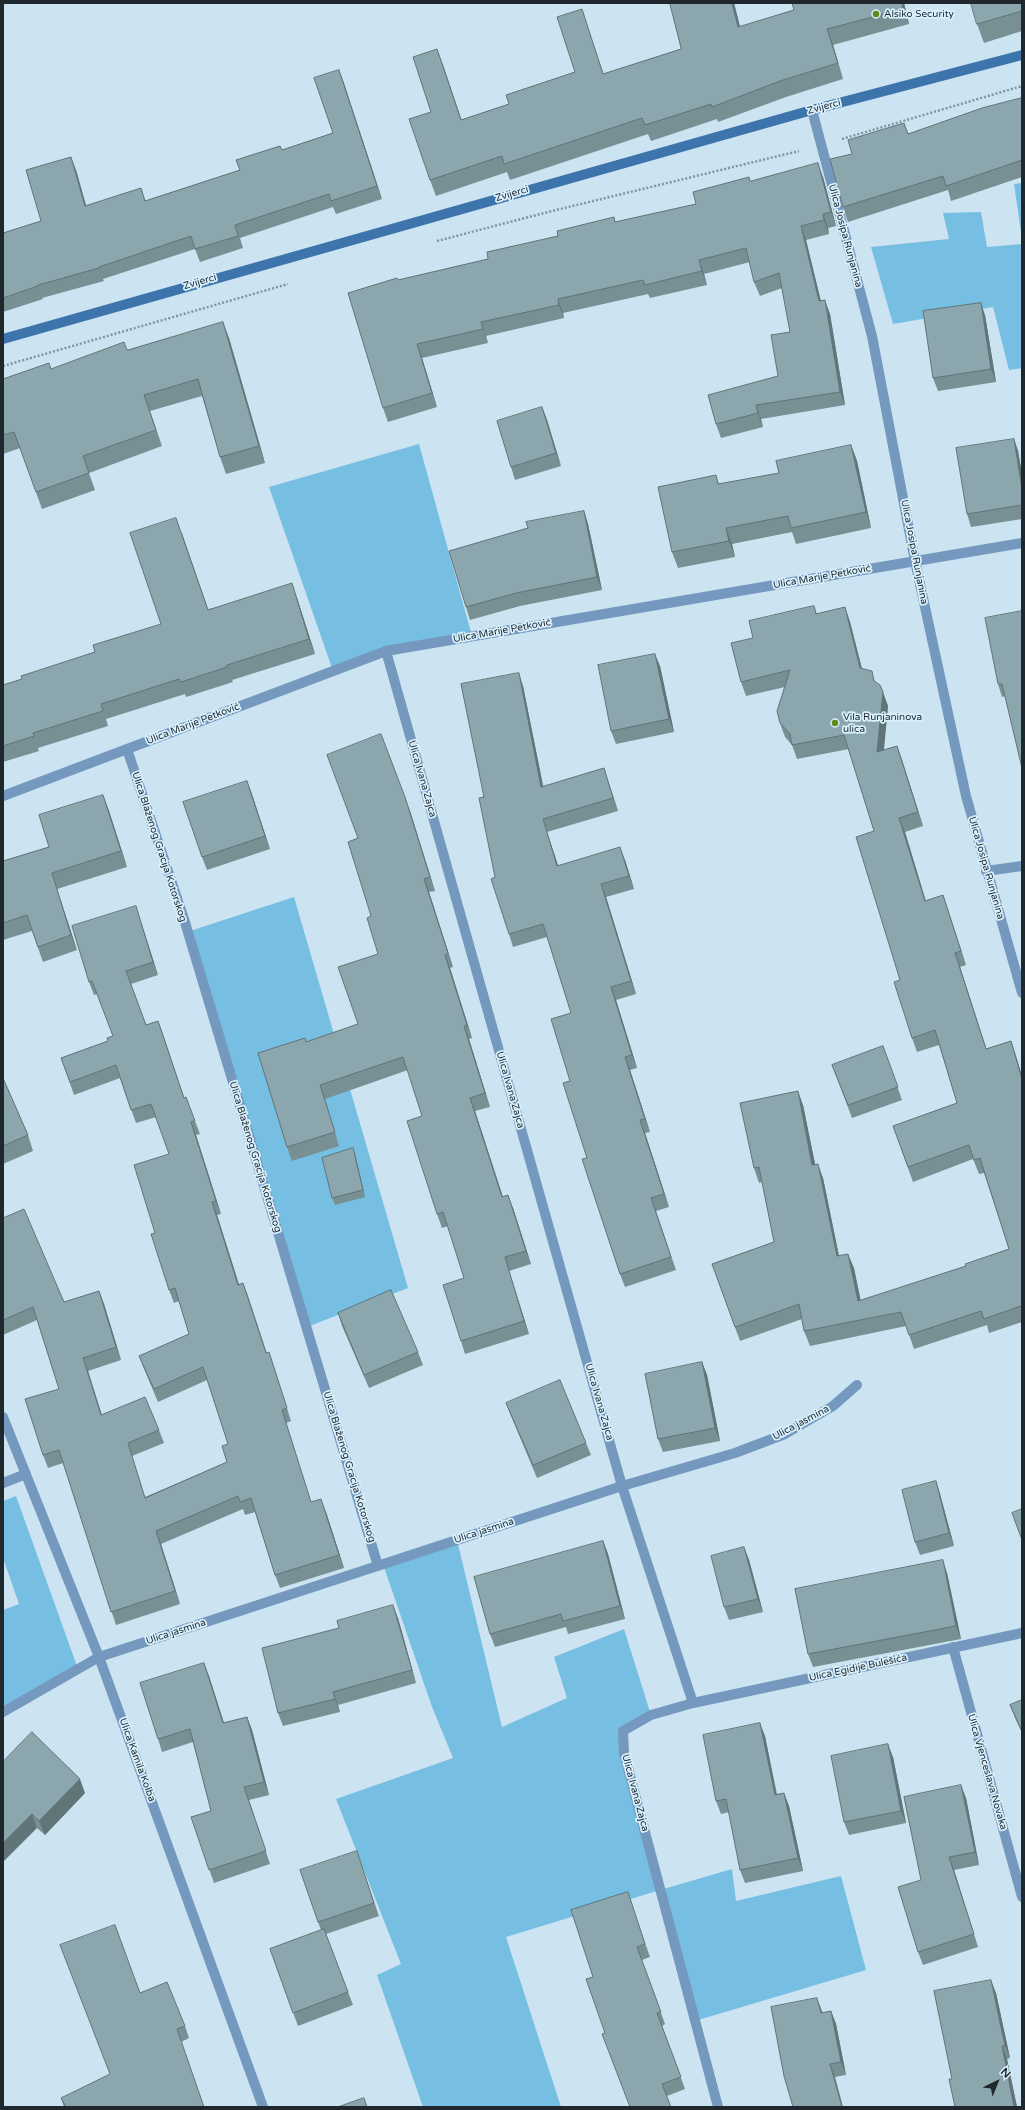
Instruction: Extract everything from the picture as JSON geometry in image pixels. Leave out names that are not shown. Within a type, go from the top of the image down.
[{"type":"main road","name":"Zvijerci","points":[[3,339],[812,110],[1022,55]]},
{"type":"street","name":"Ulica Josipa Runjanina","points":[[812,110],[872,336],[915,561],[966,796],[986,871],[1022,993]]},
{"type":"street","name":"Ulica Marije Petković","points":[[3,796],[386,651],[1022,543]]},
{"type":"street","name":"Ulica Ivana Zajca","points":[[386,651],[622,1486],[694,1703],[651,1714],[623,1731],[624,1753],[718,2107]]},
{"type":"street","name":"Ulica Blaženog Gracija Kotorskog","points":[[127,749],[184,919],[378,1566]]},
{"type":"street","points":[[986,871],[1022,866]]},
{"type":"street","name":"Ulica jasmina","points":[[3,1712],[100,1656],[622,1486],[735,1453],[785,1434],[833,1406],[857,1385]]},
{"type":"street","name":"Ulica Kamila Kolba","points":[[3,1417],[100,1656],[263,2107]]},
{"type":"street","points":[[3,1483],[26,1474]]},
{"type":"street","name":"Ulica Egidije Bulešića","points":[[694,1703],[1022,1633]]},
{"type":"street","name":"Ulica Vjenceslava Novaka","points":[[953,1648],[1022,1897]]},
{"type":"path","points":[[837,141],[1022,86]]},
{"type":"path","points":[[433,243],[548,212],[804,150]]},
{"type":"path","points":[[3,366],[294,282]]},
{"type":"shaded area","points":[[1022,183],[1022,239],[1014,184]]},
{"type":"shaded area","points":[[981,212],[987,247],[1022,244],[1022,368],[1009,370],[993,307],[893,324],[871,247],[949,239],[943,213]]},
{"type":"shaded area","points":[[419,444],[472,636],[386,651],[333,671],[269,487]]},
{"type":"shaded area","points":[[294,897],[408,1288],[307,1327],[187,932]]},
{"type":"shaded area","points":[[16,1496],[78,1669],[3,1712],[3,1610],[19,1604],[3,1558],[3,1501]]},
{"type":"shaded area","points":[[457,1540],[502,1727],[567,1698],[554,1657],[624,1629],[651,1715],[623,1731],[660,1890],[506,1937],[561,2107],[423,2107],[377,1975],[401,1964],[336,1799],[453,1758],[432,1707],[384,1567]]},
{"type":"shaded area","points":[[732,1869],[736,1901],[841,1876],[866,1970],[695,2021],[660,1890]]},
{"type":"building","points":[[670,3],[732,3],[738,27],[794,10],[792,3],[902,3],[903,9],[827,29],[838,63],[780,81],[712,107],[711,104],[645,125],[642,118],[504,164],[502,156],[430,180],[409,119],[431,112],[413,57],[437,49],[461,120],[509,104],[506,95],[575,72],[557,17],[582,9],[603,74],[681,49]]},
{"type":"building","points":[[971,3],[1022,3],[1022,11],[977,24]]},
{"type":"building","points":[[339,70],[377,186],[331,201],[329,194],[235,225],[238,236],[195,249],[191,236],[99,268],[38,285],[3,298],[3,233],[41,221],[26,170],[71,157],[85,206],[141,188],[145,201],[240,170],[236,160],[280,146],[282,150],[333,133],[314,78]]},
{"type":"building","points":[[1022,98],[1022,160],[946,186],[943,176],[843,207],[830,159],[852,154],[848,140],[904,123],[908,134],[982,108]]},
{"type":"building","points":[[818,163],[831,212],[823,214],[824,220],[801,226],[819,301],[825,300],[840,392],[756,405],[758,413],[716,424],[708,395],[778,376],[771,335],[790,332],[779,273],[754,282],[746,248],[699,260],[702,271],[645,285],[643,280],[558,299],[559,305],[481,322],[483,329],[417,344],[432,393],[383,408],[348,293],[397,278],[398,280],[488,259],[487,252],[558,236],[557,231],[614,217],[615,222],[696,204],[693,192],[749,177],[750,181]]},
{"type":"building","points":[[981,303],[991,369],[933,378],[923,311]]},
{"type":"building","points":[[223,322],[259,446],[220,457],[198,379],[144,395],[156,430],[83,456],[89,473],[36,492],[14,432],[3,435],[3,379],[49,363],[51,369],[124,342],[127,350]]},
{"type":"building","points":[[542,407],[556,453],[511,467],[497,421]]},
{"type":"building","points":[[1014,439],[1022,489],[1022,505],[967,514],[956,448]]},
{"type":"building","points":[[851,445],[866,512],[791,528],[788,516],[726,528],[729,541],[672,552],[658,487],[716,475],[718,484],[779,473],[776,461]]},
{"type":"building","points":[[584,511],[597,577],[516,593],[466,607],[449,551],[528,528],[526,522]]},
{"type":"building","points":[[176,518],[208,610],[292,583],[309,639],[227,665],[227,667],[181,682],[179,679],[101,704],[103,711],[33,733],[34,736],[3,746],[3,685],[22,679],[21,676],[95,652],[93,645],[161,624],[130,533]]},
{"type":"building","points":[[814,606],[816,614],[845,607],[860,668],[872,671],[874,681],[880,685],[883,692],[877,752],[897,746],[918,812],[899,818],[925,901],[943,895],[961,951],[955,953],[986,1049],[1011,1041],[1022,1079],[1022,1308],[1021,1306],[984,1319],[981,1311],[909,1335],[901,1312],[804,1331],[799,1304],[735,1327],[712,1264],[774,1242],[759,1167],[754,1168],[740,1103],[798,1091],[812,1165],[818,1164],[837,1256],[848,1254],[858,1301],[966,1266],[965,1264],[1009,1249],[980,1158],[974,1160],[969,1145],[908,1167],[893,1126],[957,1103],[935,1030],[912,1038],[894,982],[900,980],[856,837],[874,831],[844,735],[792,745],[790,734],[780,723],[777,711],[790,670],[741,682],[731,643],[753,638],[749,621]]},
{"type":"building","points":[[1022,611],[1022,768],[1002,684],[998,684],[985,618]]},
{"type":"building","points":[[655,654],[669,719],[611,731],[598,665]]},
{"type":"building","points":[[519,673],[541,787],[604,768],[613,798],[543,819],[557,866],[620,847],[629,876],[601,884],[631,981],[611,987],[632,1055],[625,1057],[645,1119],[640,1120],[664,1194],[651,1198],[671,1257],[620,1274],[582,1159],[587,1158],[563,1083],[570,1081],[551,1019],[571,1013],[543,924],[509,934],[491,879],[495,877],[479,798],[484,797],[461,684]]},
{"type":"building","points":[[381,734],[405,797],[430,877],[424,879],[448,953],[445,955],[467,1025],[464,1026],[485,1093],[470,1098],[502,1197],[508,1195],[526,1251],[505,1257],[524,1321],[461,1341],[443,1285],[464,1278],[443,1212],[437,1214],[407,1121],[422,1116],[403,1057],[320,1085],[335,1132],[287,1147],[258,1053],[305,1038],[306,1042],[358,1024],[338,967],[378,954],[367,918],[371,916],[348,842],[358,838],[327,755]]},
{"type":"building","points":[[247,781],[265,836],[202,857],[183,802]]},
{"type":"building","points":[[103,795],[121,851],[52,873],[71,935],[38,947],[27,915],[3,923],[3,861],[49,847],[39,815]]},
{"type":"building","points":[[136,906],[153,962],[126,971],[146,1025],[158,1021],[184,1098],[186,1097],[195,1121],[191,1122],[216,1201],[212,1202],[238,1285],[243,1283],[266,1353],[269,1352],[287,1408],[282,1410],[311,1502],[321,1499],[339,1555],[275,1575],[251,1498],[240,1502],[238,1496],[156,1531],[175,1591],[111,1612],[59,1450],[43,1455],[25,1399],[59,1389],[33,1307],[3,1320],[3,1218],[24,1209],[64,1302],[99,1291],[116,1347],[83,1358],[101,1415],[145,1397],[159,1430],[128,1443],[145,1498],[227,1462],[222,1446],[228,1444],[203,1367],[154,1389],[139,1356],[189,1334],[175,1288],[169,1290],[151,1234],[155,1233],[134,1165],[169,1154],[151,1104],[131,1110],[116,1065],[70,1082],[61,1058],[108,1041],[107,1038],[113,1036],[92,981],[89,982],[72,926]]},
{"type":"building","points":[[883,1046],[898,1087],[848,1105],[832,1065]]},
{"type":"building","points":[[3,1078],[28,1135],[3,1146]]},
{"type":"building","points":[[353,1148],[363,1190],[332,1198],[322,1158]]},
{"type":"building","points":[[391,1290],[418,1352],[364,1375],[338,1313]]},
{"type":"building","points":[[702,1362],[715,1428],[658,1439],[645,1374]]},
{"type":"building","points":[[560,1380],[586,1443],[533,1465],[506,1403]]},
{"type":"building","points":[[936,1481],[949,1533],[915,1542],[902,1490]]},
{"type":"building","points":[[1022,1509],[1022,1540],[1012,1513]]},
{"type":"building","points":[[603,1541],[620,1606],[563,1621],[561,1614],[490,1634],[474,1577]]},
{"type":"building","points":[[744,1547],[758,1599],[724,1607],[711,1556]]},
{"type":"building","points":[[943,1560],[956,1626],[808,1654],[795,1589]]},
{"type":"building","points":[[393,1605],[412,1670],[333,1692],[335,1699],[278,1713],[262,1648],[339,1628],[337,1621]]},
{"type":"building","points":[[204,1663],[223,1723],[247,1717],[264,1782],[244,1787],[266,1851],[209,1870],[191,1817],[211,1811],[190,1729],[158,1739],[140,1683]]},
{"type":"building","points":[[1022,1700],[1022,1731],[1010,1705]]},
{"type":"building","points":[[760,1723],[775,1795],[784,1793],[798,1858],[740,1870],[726,1799],[716,1801],[703,1735]]},
{"type":"building","points":[[32,1732],[80,1779],[39,1821],[32,1814],[3,1843],[3,1762]]},
{"type":"building","points":[[888,1744],[901,1811],[844,1822],[831,1756]]},
{"type":"building","points":[[961,1785],[975,1852],[949,1857],[974,1934],[918,1952],[898,1887],[921,1880],[904,1797]]},
{"type":"building","points":[[357,1851],[374,1903],[318,1922],[300,1870]]},
{"type":"building","points":[[628,1892],[645,1944],[637,1947],[661,2012],[657,2013],[681,2077],[662,2084],[671,2107],[630,2107],[602,2034],[605,2033],[586,1979],[593,1977],[571,1910]]},
{"type":"building","points":[[115,1925],[140,1993],[167,1982],[185,2026],[177,2029],[204,2107],[66,2107],[61,2098],[110,2074],[60,1945]]},
{"type":"building","points":[[324,1929],[348,1992],[293,2013],[270,1949]]},
{"type":"building","points":[[991,1980],[1005,2046],[1002,2046],[1014,2107],[955,2107],[949,2079],[952,2079],[934,1991]]},
{"type":"building","points":[[817,1998],[821,2013],[831,2011],[841,2062],[830,2064],[842,2107],[793,2107],[784,2076],[771,2007]]},
{"type":"building","points":[[364,2098],[367,2107],[338,2107]]},
{"type":"place","name":"Alsiko Security","points":[[876,14]]},
{"type":"place","name":"Vila Runjaninova ulica","points":[[835,723]]}]
